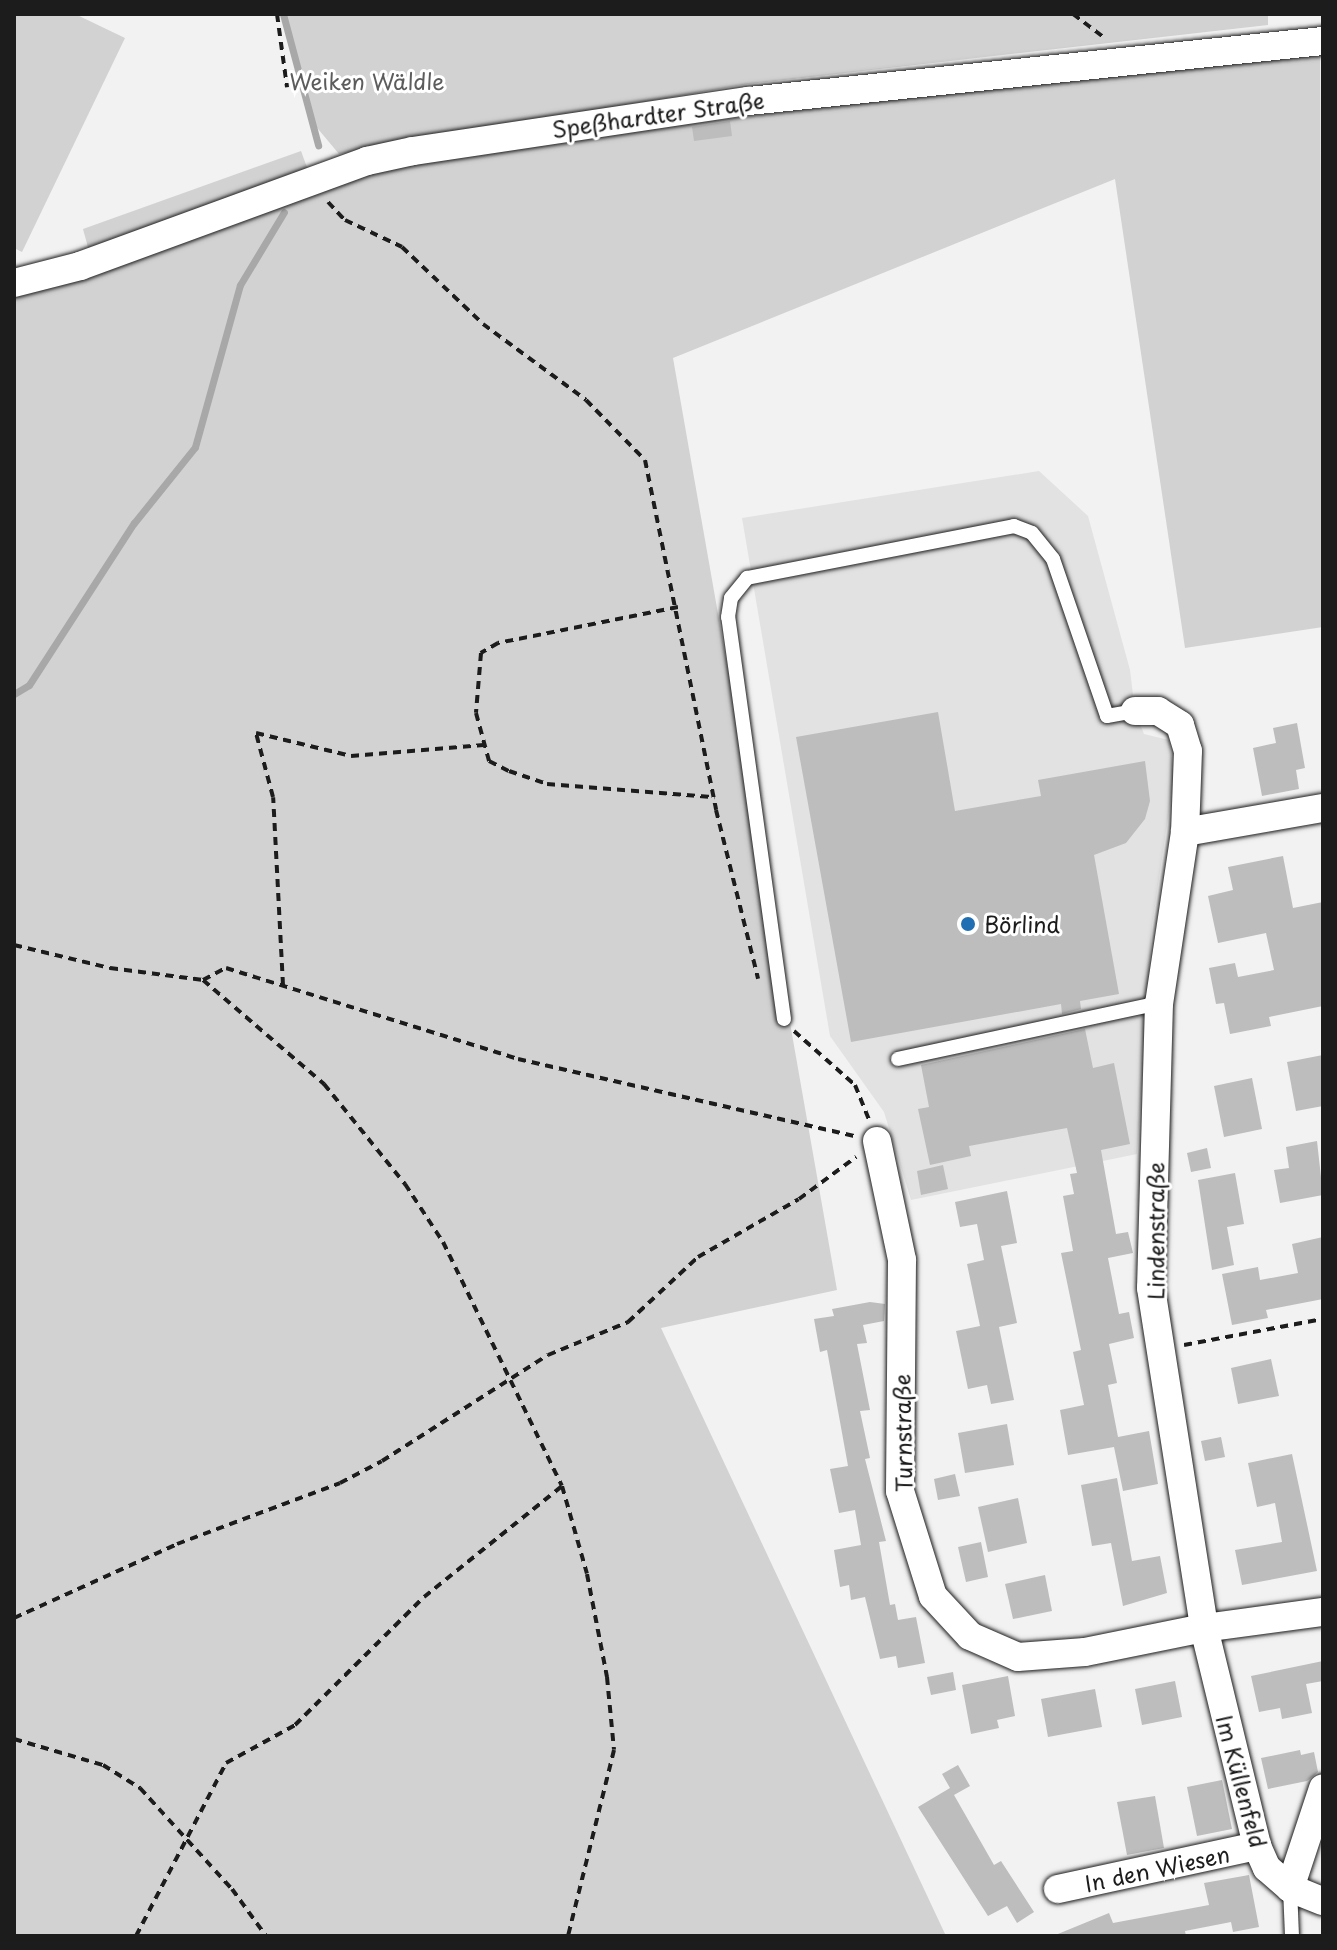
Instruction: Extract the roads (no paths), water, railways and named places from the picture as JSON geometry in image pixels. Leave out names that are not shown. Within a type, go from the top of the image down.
[{"type":"street","name":"Speßhardter Straße","points":[[14,283],[80,266],[308,182],[413,151],[568,126],[1323,41]]},
{"type":"street","name":"Lindenstraße","points":[[1135,711],[1158,711],[1180,725],[1188,751],[1185,832],[1159,1003],[1151,1288],[1204,1628]]},
{"type":"street","points":[[1185,832],[1323,808]]},
{"type":"street","name":"Turnstraße","points":[[877,1141],[902,1260],[900,1491],[933,1596],[970,1636],[1018,1657],[1085,1652],[1204,1628],[1323,1612]]},
{"type":"street","name":"Im Küllenfeld","points":[[1204,1628],[1257,1846],[1267,1868],[1290,1888],[1323,1901]]},
{"type":"street","points":[[1290,1888],[1323,1788]]},
{"type":"street","name":"In den Wiesen","points":[[1058,1889],[1257,1846]]},
{"type":"lane","points":[[784,1019],[728,617],[731,598],[747,578],[1014,526],[1032,533],[1053,559],[1107,716],[1135,711]]},
{"type":"lane","points":[[898,1059],[1159,1003]]},
{"type":"lane","points":[[1290,1888],[1292,1936]]},
{"type":"waterway","points":[[283,14],[318,145]]},
{"type":"waterway","points":[[14,694],[29,685],[134,523],[195,447],[240,285],[284,212]]},
{"type":"place","name":"Börlind","points":[[968,924]]},
{"type":"park label","name":"Weiken Wäldle","points":[[367,81]]}]
